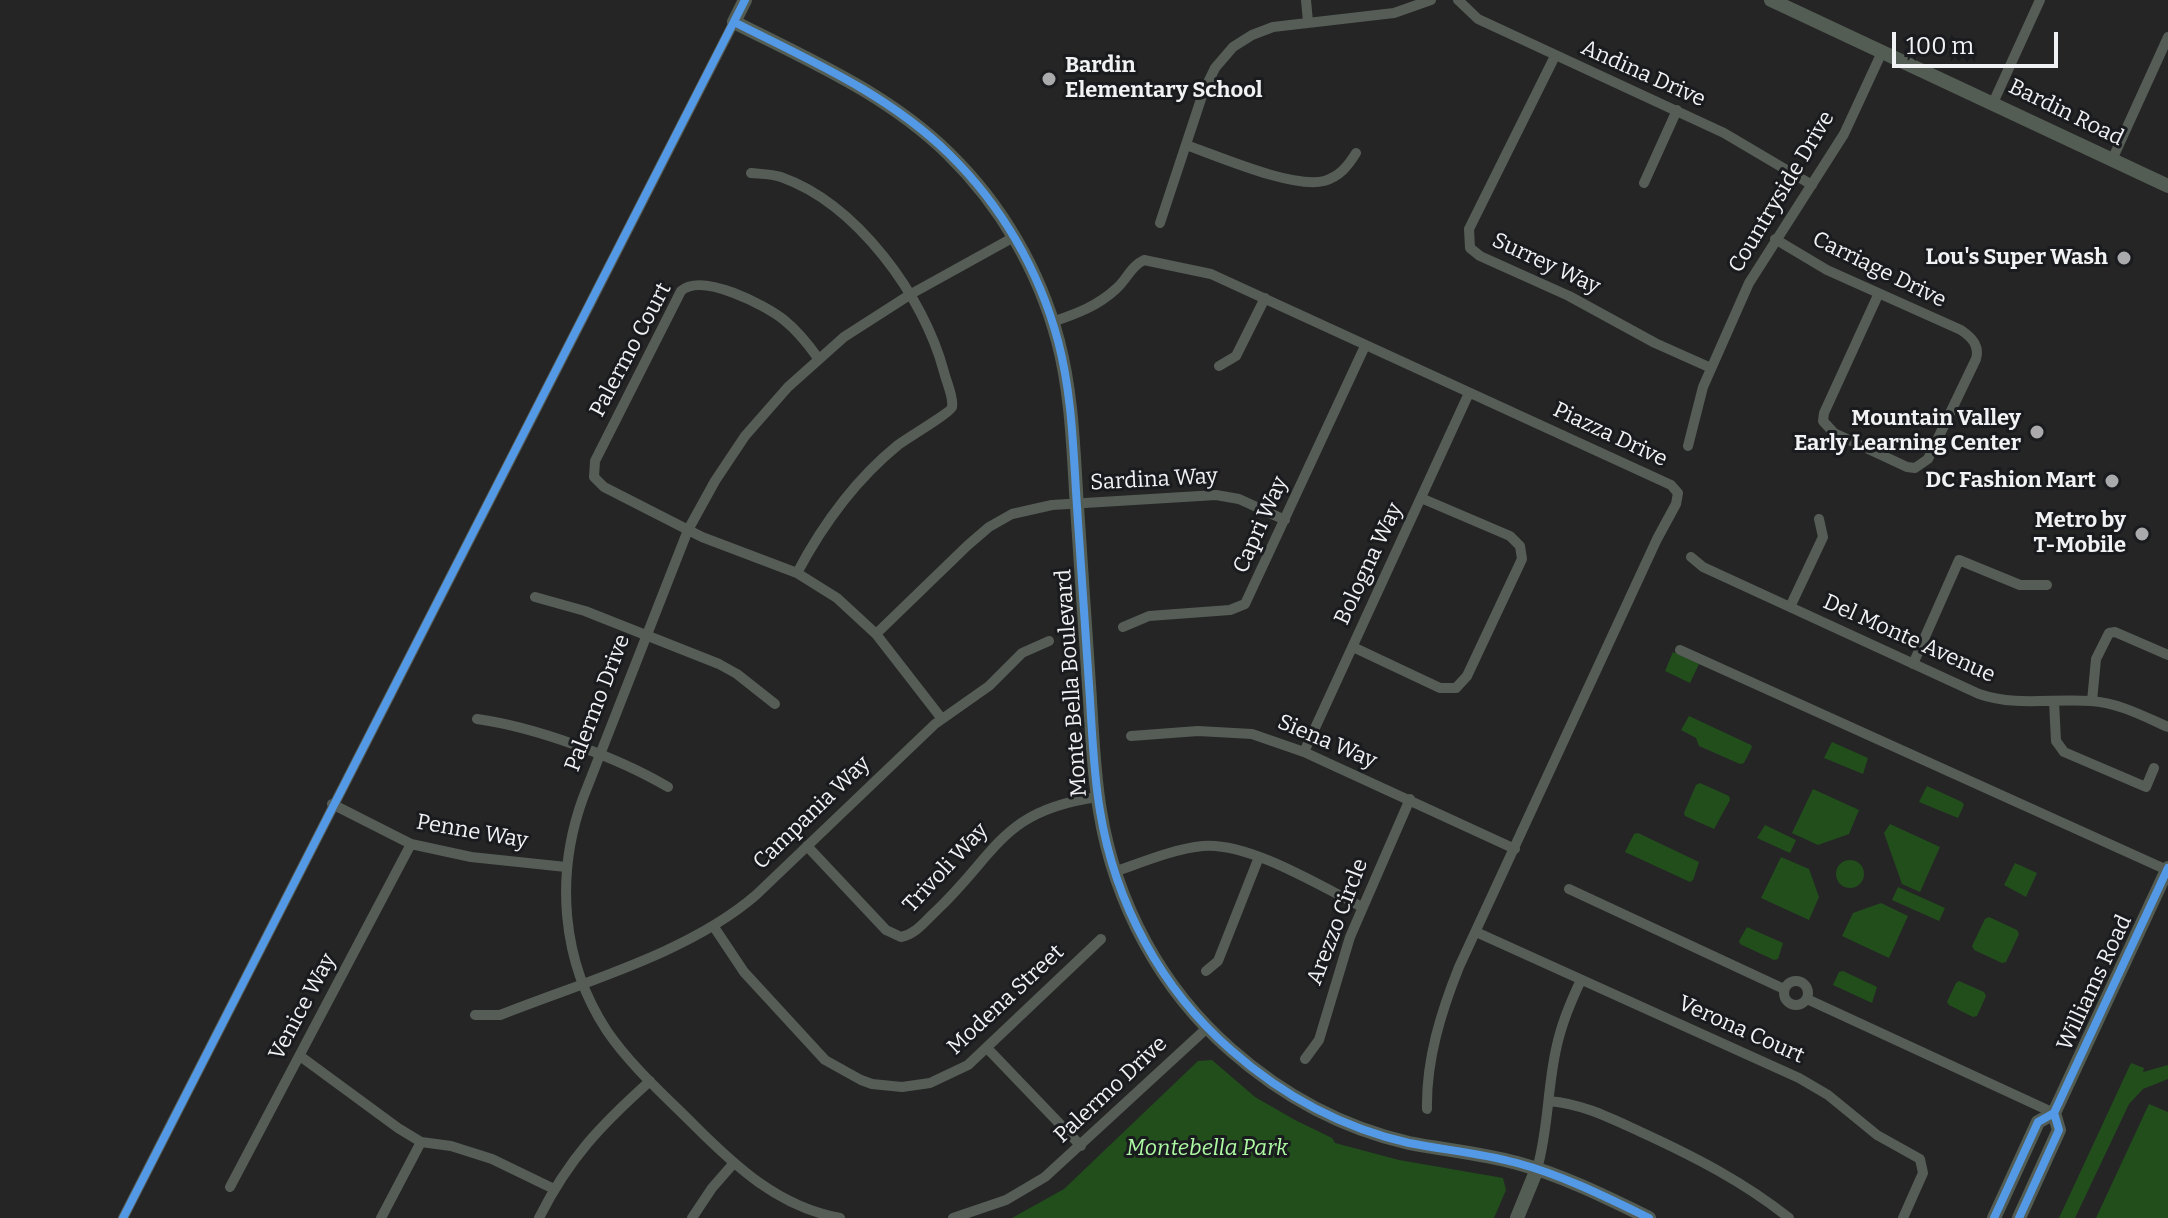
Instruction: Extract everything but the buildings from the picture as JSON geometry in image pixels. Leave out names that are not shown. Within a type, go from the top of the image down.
[{"type":"street","points":[[123,1218],[745,0]]},
{"type":"street","points":[[1306,0],[1308,22]]},
{"type":"street","points":[[1160,223],[1208,81],[1233,47],[1263,30],[1394,13],[1431,0]]},
{"type":"street","name":"Andina Drive","points":[[1458,0],[1478,19],[1724,133],[1812,185]]},
{"type":"street","name":"Bardin Road","points":[[1771,0],[2168,186]]},
{"type":"street","points":[[1993,103],[2040,0]]},
{"type":"street","name":"Monte Bella Boulevard","points":[[734,22],[862,88],[906,116],[933,138],[965,171],[1014,237],[1034,276],[1052,322],[1067,387],[1098,797],[1114,872],[1129,910],[1147,946],[1173,986],[1207,1028],[1270,1081],[1319,1110],[1354,1126],[1399,1140],[1494,1157],[1537,1169],[1649,1218]]},
{"type":"street","points":[[2112,160],[2168,37]]},
{"type":"street","name":"Countryside Drive","points":[[1688,446],[1697,406],[1711,368],[1749,283],[1844,134],[1882,52]]},
{"type":"street","name":"Surrey Way","points":[[1555,56],[1469,229],[1470,248],[1480,256],[1582,302],[1655,343],[1711,368]]},
{"type":"street","points":[[1644,183],[1677,110]]},
{"type":"street","points":[[1186,145],[1287,179],[1308,182],[1325,180],[1342,172],[1356,153]]},
{"type":"street","points":[[751,173],[780,177],[837,211],[878,249],[911,294],[941,360],[951,409],[896,448],[850,493],[820,532],[797,573]]},
{"type":"street","name":"Palermo Drive","points":[[834,1217],[769,1190],[733,1164],[650,1081],[608,1031],[582,983],[569,936],[566,867],[575,819],[688,530],[745,436],[818,358],[867,320],[1014,237]]},
{"type":"street","name":"Carriage Drive","points":[[1775,239],[1827,270],[1967,334],[1976,347],[1976,359],[1928,459],[1919,466],[1907,467],[1834,433],[1823,421],[1878,295]]},
{"type":"street","name":"Piazza Drive","points":[[1052,322],[1103,300],[1123,282],[1134,266],[1144,260],[1211,274],[1671,485],[1678,493],[1676,504],[1476,932],[1443,1010],[1428,1073],[1427,1109]]},
{"type":"street","name":"Palermo Court","points":[[688,530],[604,487],[594,477],[593,468],[681,291],[698,283],[760,304],[788,323],[818,358]]},
{"type":"street","points":[[1219,366],[1236,356],[1265,298]]},
{"type":"street","name":"Capri Way","points":[[1123,627],[1149,616],[1230,610],[1245,604],[1365,346]]},
{"type":"street","name":"Bologna Way","points":[[1304,752],[1469,393]]},
{"type":"street","name":"Sardina Way","points":[[876,634],[989,527],[1024,510],[1052,505],[1216,495],[1239,499],[1285,520]]},
{"type":"street","points":[[1353,647],[1440,688],[1456,688],[1467,676],[1522,559],[1520,546],[1510,536],[1421,498]]},
{"type":"street","points":[[1790,607],[1823,537],[1819,519]]},
{"type":"street","points":[[688,530],[797,573],[837,598],[876,634],[942,719]]},
{"type":"street","name":"Del Monte Avenue","points":[[1691,557],[1703,567],[1993,699],[2022,703],[2092,701],[2129,710],[2168,727]]},
{"type":"street","points":[[1913,664],[1959,560],[2020,585],[2047,585]]},
{"type":"street","points":[[535,597],[585,611],[729,669],[775,704]]},
{"type":"street","points":[[2092,701],[2096,659],[2109,633],[2115,632],[2168,655]]},
{"type":"street","name":"Campania Way","points":[[475,1015],[500,1015],[678,945],[714,927],[744,905],[942,719],[989,686],[1022,653],[1049,641]]},
{"type":"street","points":[[1680,650],[2168,869]]},
{"type":"street","points":[[2054,701],[2056,741],[2064,752],[2146,787],[2154,768]]},
{"type":"street","points":[[477,719],[525,728],[600,756],[668,787]]},
{"type":"street","name":"Siena Way","points":[[1131,736],[1226,731],[1252,734],[1304,752],[1515,849]]},
{"type":"street","name":"Trivoli Way","points":[[807,846],[886,930],[901,937],[913,933],[955,892],[996,842],[1020,822],[1049,808],[1098,797]]},
{"type":"street","name":"Arezzo Circle","points":[[1305,1059],[1319,1040],[1340,964],[1410,799]]},
{"type":"street","name":"Penne Way","points":[[332,804],[411,844],[471,857],[566,867]]},
{"type":"street","name":"Venice Way","points":[[230,1187],[411,844]]},
{"type":"street","points":[[1114,872],[1201,846],[1233,848],[1259,857],[1362,907]]},
{"type":"street","points":[[1206,971],[1218,961],[1259,857]]},
{"type":"street","name":"Williams Road","points":[[1994,1218],[2038,1122],[2054,1113],[2168,869]]},
{"type":"street","points":[[1569,889],[1784,989]]},
{"type":"street","name":"Modena Street","points":[[714,927],[744,972],[825,1060],[849,1075],[887,1086],[930,1083],[968,1065],[1101,939]]},
{"type":"street","name":"Verona Court","points":[[1476,932],[1799,1078],[1837,1101],[1877,1135],[1916,1155],[1922,1163],[1923,1173],[1903,1218]]},
{"type":"street","points":[[1517,1218],[1537,1169],[1547,1132],[1557,1044],[1581,980]]},
{"type":"street","points":[[1793,980],[1803,982],[1808,987],[1807,999],[1802,1004],[1793,1005],[1785,998],[1784,989],[1793,980]]},
{"type":"street","points":[[1807,999],[2054,1113]]},
{"type":"street","name":"Palermo Drive","points":[[953,1218],[1021,1192],[1054,1170],[1207,1028]]},
{"type":"street","points":[[987,1048],[1081,1146]]},
{"type":"street","points":[[300,1056],[421,1142],[475,1153],[506,1164],[554,1189]]},
{"type":"street","points":[[539,1218],[583,1146],[650,1081]]},
{"type":"street","points":[[1549,1101],[1566,1102],[1592,1110],[1678,1149],[1736,1180],[1789,1218]]},
{"type":"street","name":"Williams Road","points":[[2019,1218],[2059,1130],[2054,1113]]},
{"type":"street","points":[[381,1218],[421,1142]]},
{"type":"street","points":[[692,1218],[733,1164]]},
{"type":"green space","points":[[1673,652],[1699,664],[1690,683],[1665,671]]},
{"type":"green space","points":[[1689,716],[1751,745],[1744,763],[1699,746],[1696,738],[1681,730]]},
{"type":"green space","points":[[1832,742],[1868,758],[1863,774],[1824,758]]},
{"type":"green space","points":[[1700,783],[1729,796],[1730,800],[1714,829],[1684,813],[1696,785]]},
{"type":"green space","points":[[1927,786],[1962,802],[1964,805],[1958,818],[1919,802]]},
{"type":"green space","points":[[1813,789],[1859,810],[1849,834],[1818,845],[1792,833]]},
{"type":"green space","points":[[1890,824],[1940,847],[1920,892],[1902,884],[1884,833]]},
{"type":"green space","points":[[1765,825],[1796,840],[1790,853],[1757,838]]},
{"type":"green space","points":[[1638,833],[1699,862],[1693,880],[1690,882],[1625,852],[1634,834]]},
{"type":"green space","points":[[1781,857],[1809,869],[1819,897],[1809,920],[1761,898]]},
{"type":"green space","points":[[1850,860],[1860,864],[1864,874],[1860,884],[1850,888],[1840,884],[1836,874],[1840,864]]},
{"type":"green space","points":[[2015,863],[2037,873],[2026,897],[2004,885]]},
{"type":"green space","points":[[1898,887],[1945,908],[1939,921],[1892,900]]},
{"type":"green space","points":[[1881,903],[1908,916],[1889,958],[1842,936],[1853,913]]},
{"type":"green space","points":[[1989,917],[2017,930],[2019,934],[2006,962],[1974,950],[1972,946],[1985,919]]},
{"type":"green space","points":[[1747,927],[1783,943],[1778,959],[1740,944]]},
{"type":"green space","points":[[1839,972],[1877,987],[1872,1003],[1833,985]]},
{"type":"green space","points":[[1959,981],[1984,992],[1986,996],[1977,1016],[1973,1017],[1947,1002]]},
{"type":"green space","name":"Montebella Park","points":[[1212,1060],[1255,1097],[1332,1138],[1335,1143],[1399,1160],[1503,1178],[1506,1190],[1494,1218],[1012,1218],[1064,1189],[1198,1061]]},
{"type":"green space","points":[[2131,1063],[2144,1068],[2143,1072],[2168,1065],[2168,1079],[2143,1089],[2129,1104],[2075,1218],[2059,1218]]},
{"type":"green space","points":[[2149,1104],[2168,1112],[2168,1218],[2096,1218]]},
{"type":"cycle path","points":[[123,1218],[745,0]]},
{"type":"cycle path","points":[[734,22],[847,80],[900,113],[925,133],[949,154],[985,195],[1029,264],[1058,341],[1069,397],[1094,764],[1107,845],[1117,879],[1145,942],[1183,1000],[1206,1026],[1251,1066],[1292,1095],[1337,1119],[1384,1137],[1534,1168],[1584,1187],[1649,1218]]},
{"type":"cycle path","points":[[1994,1218],[2038,1122],[2054,1113],[2168,868]]},
{"type":"cycle path","points":[[2019,1218],[2059,1130],[2054,1113]]},
{"type":"place","name":"Bardin Elementary School","points":[[1049,79]]},
{"type":"place","name":"Lou's Super Wash","points":[[2124,258]]},
{"type":"place","name":"Mountain Valley Early Learning Center","points":[[2037,432]]},
{"type":"place","name":"DC Fashion Mart","points":[[2112,481]]},
{"type":"place","name":"Metro by T-Mobile","points":[[2142,534]]}]
